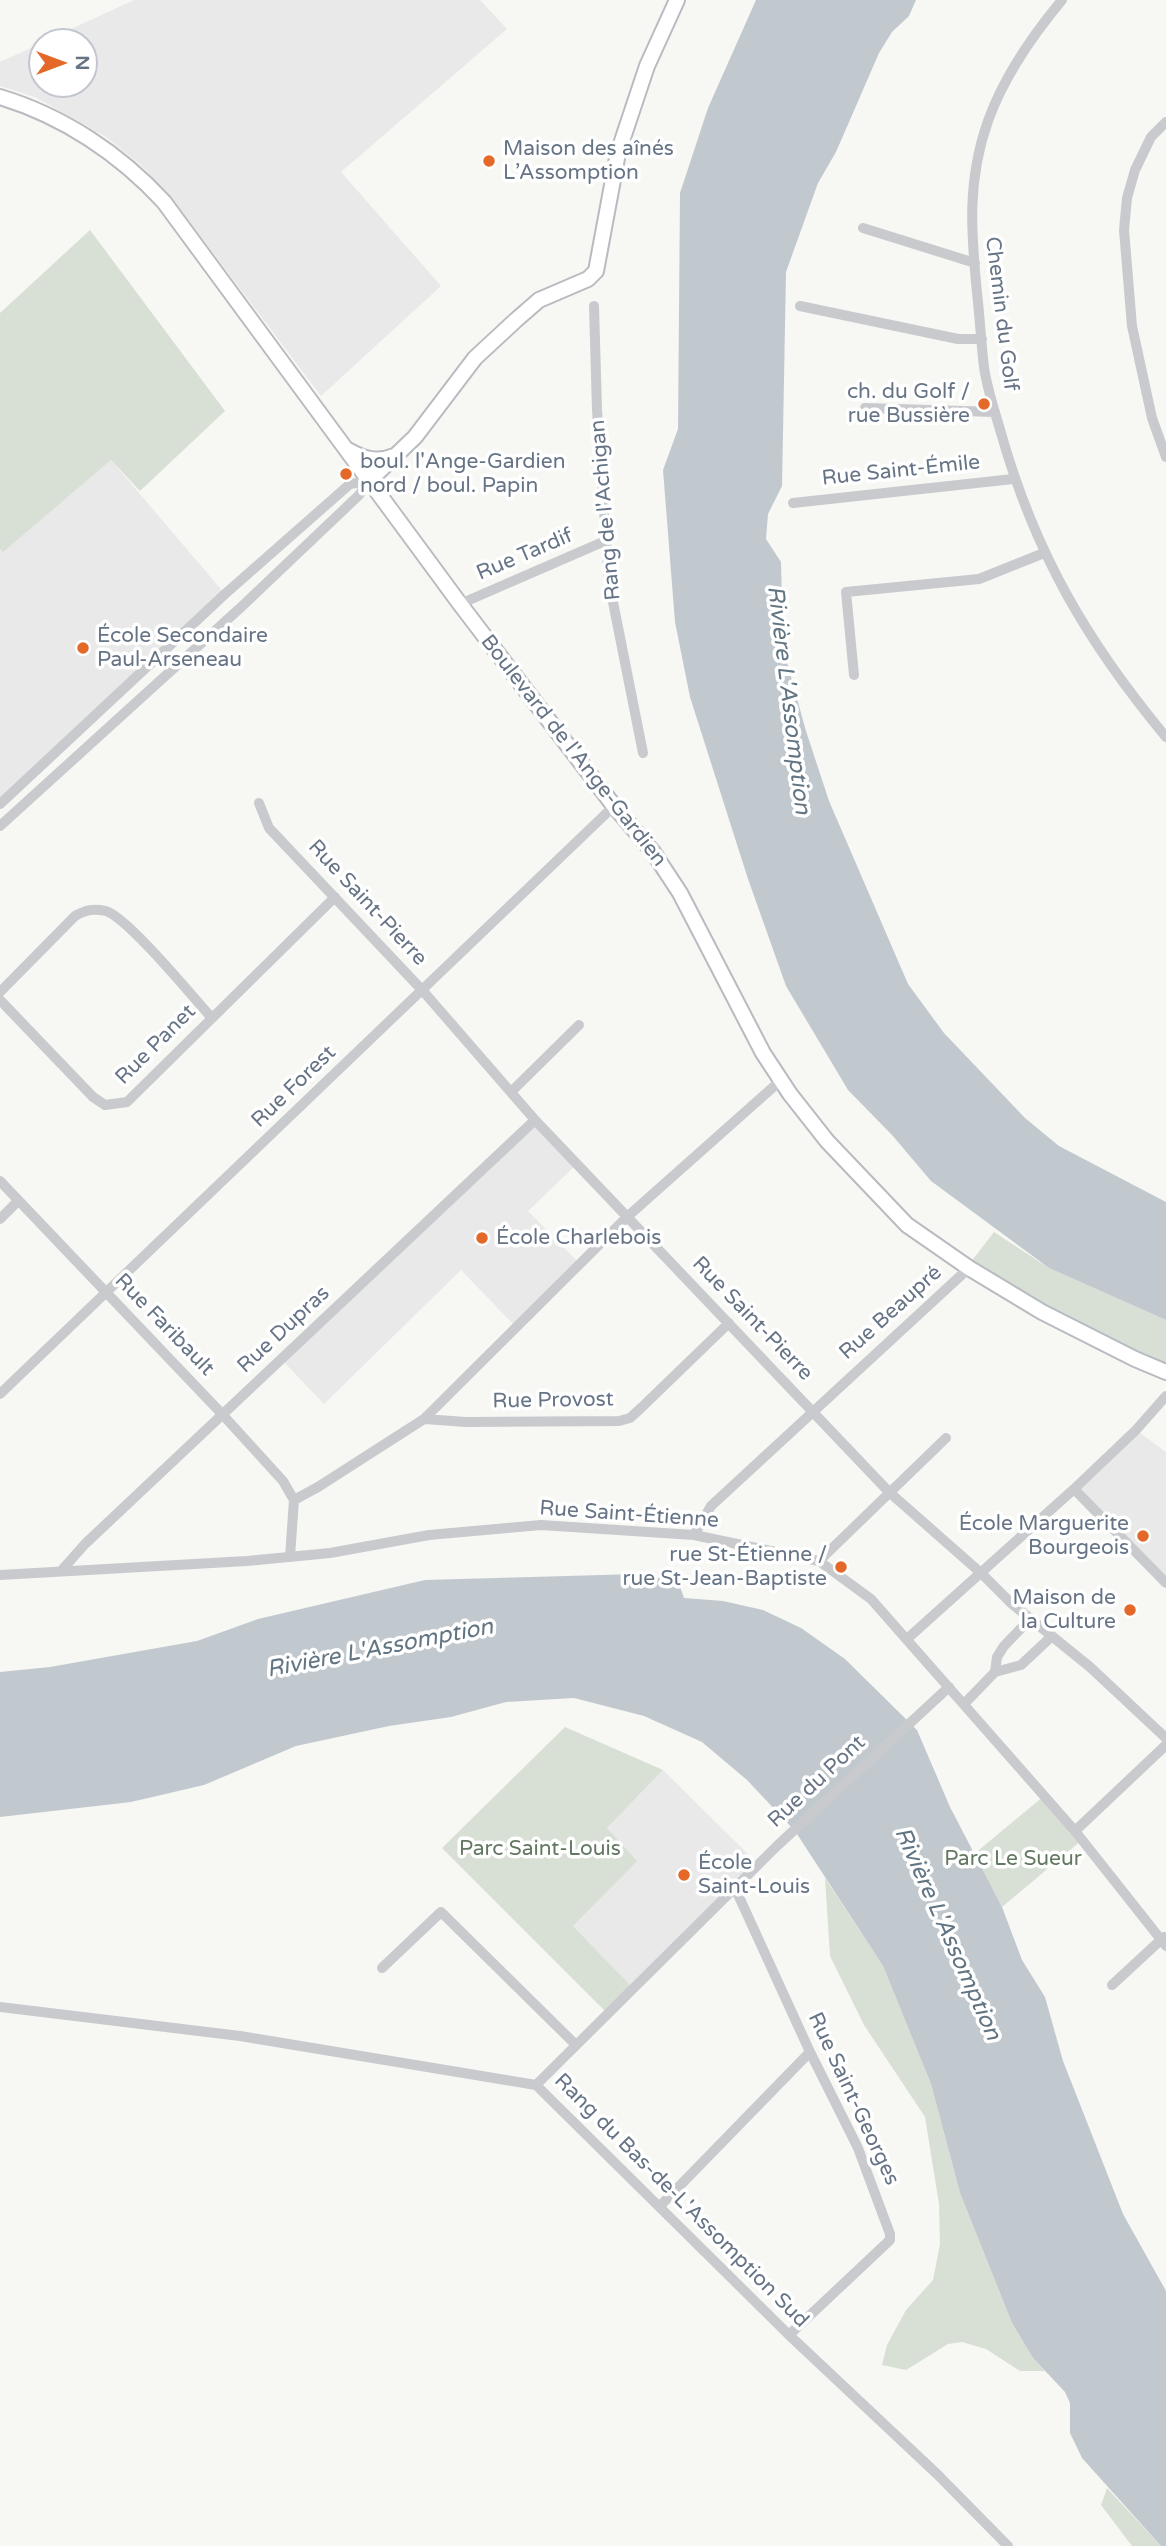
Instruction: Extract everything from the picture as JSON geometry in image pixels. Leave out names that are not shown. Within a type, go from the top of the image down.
[{"type":"main road","points":[[369,481],[423,428],[475,358],[516,320],[539,300],[587,279],[596,271],[622,140],[647,66],[677,0]]},
{"type":"main road","name":"Boulevard de l'Ange-Gardien","points":[[0,97],[23,104],[80,133],[146,182],[187,231],[460,604],[614,806],[653,852],[680,893],[780,1081],[827,1141],[893,1212],[969,1268],[1042,1312],[1166,1372]]},
{"type":"main road","points":[[345,448],[370,460],[384,460],[396,455]]},
{"type":"main road","points":[[386,504],[384,484],[396,455]]},
{"type":"street","name":"Chemin du Golf","points":[[1062,0],[1038,29],[1013,68],[988,123],[973,186],[971,225],[985,369],[1013,479],[1044,553],[1072,605],[1105,657],[1127,690],[1166,737]]},
{"type":"street","points":[[1166,122],[1151,137],[1135,170],[1127,198],[1124,230],[1132,326],[1152,418],[1166,457]]},
{"type":"street","points":[[863,228],[975,263]]},
{"type":"street","name":"Rang de l'Achigan","points":[[594,306],[604,541],[609,582],[643,753]]},
{"type":"street","points":[[800,306],[958,339],[982,339]]},
{"type":"street","points":[[865,408],[995,411]]},
{"type":"street","name":"Rue Saint-Émile","points":[[793,503],[1013,479]]},
{"type":"street","points":[[0,804],[225,594],[350,484],[369,481]]},
{"type":"street","points":[[0,826],[239,609],[359,495],[369,481]]},
{"type":"street","name":"Rue Tardif","points":[[460,604],[604,541]]},
{"type":"street","points":[[854,675],[846,592],[979,579],[1044,553]]},
{"type":"street","points":[[225,594],[239,609]]},
{"type":"street","name":"Rue Saint-Pierre","points":[[259,803],[269,828],[423,991],[535,1119],[889,1492],[1012,1603],[1090,1667],[1166,1738]]},
{"type":"street","name":"Rue Forest","points":[[0,1394],[614,806]]},
{"type":"street","name":"Rue Panet","points":[[0,1000],[93,1097],[105,1105],[127,1102],[335,897]]},
{"type":"street","points":[[0,992],[75,916],[94,909],[108,912],[126,924],[211,1017]]},
{"type":"street","points":[[512,1091],[579,1026]]},
{"type":"street","points":[[290,1557],[294,1500],[424,1419],[627,1217],[780,1081]]},
{"type":"street","name":"Rue Dupras","points":[[61,1571],[222,1414],[535,1119]]},
{"type":"street","name":"Rue Faribault","points":[[0,1181],[222,1414],[283,1481],[294,1500]]},
{"type":"street","points":[[0,1219],[18,1201]]},
{"type":"street","name":"Rue Beaupré","points":[[694,1535],[711,1506],[969,1268]]},
{"type":"street","name":"Rue Provost","points":[[424,1419],[466,1422],[619,1421],[630,1418],[729,1323]]},
{"type":"street","points":[[906,1639],[1074,1489],[1136,1430],[1166,1396]]},
{"type":"street","points":[[819,1561],[946,1438]]},
{"type":"street","points":[[1074,1489],[1166,1583]]},
{"type":"street","name":"Rue Saint-Étienne","points":[[0,1575],[163,1567],[290,1557],[364,1548],[429,1535],[541,1525],[694,1535],[819,1561],[872,1599],[1075,1831],[1164,1940]]},
{"type":"street","points":[[964,1704],[995,1672],[997,1657],[1004,1646],[1031,1618]]},
{"type":"street","points":[[995,1672],[1007,1671],[1021,1665],[1052,1636]]},
{"type":"street","name":"Rue du Pont","points":[[536,2085],[778,1845],[949,1687]]},
{"type":"street","points":[[1075,1831],[1166,1745]]},
{"type":"street","name":"Rue Saint-Georges","points":[[735,1888],[810,2052],[858,2148],[890,2234],[890,2240],[789,2335]]},
{"type":"street","points":[[382,1968],[441,1912],[576,2045]]},
{"type":"street","points":[[1112,1985],[1164,1940]]},
{"type":"street","name":"Rang du Bas-de-L'Assomption Sud","points":[[0,2007],[240,2036],[536,2085],[1008,2546]]},
{"type":"street","points":[[660,2206],[810,2052]]},
{"type":"shaded area","points":[[134,0],[480,0],[507,29],[341,172],[441,286],[321,396],[171,197],[141,165],[106,137],[37,98],[98,98],[98,28],[73,28]]},
{"type":"shaded area","points":[[28,49],[28,95],[0,86],[0,62]]},
{"type":"shaded area","name":"École Secondaire Paul-Arseneau","points":[[111,460],[225,594],[0,804],[0,549],[3,551]]},
{"type":"shaded area","name":"École Charlebois","points":[[535,1120],[577,1164],[528,1211],[580,1264],[516,1327],[461,1270],[324,1404],[281,1359]]},
{"type":"shaded area","name":"École Marguerite Bourgeois","points":[[1136,1430],[1166,1452],[1166,1583],[1074,1489]]},
{"type":"shaded area","name":"École Saint-Louis","points":[[663,1770],[754,1860],[735,1888],[633,1988],[573,1926],[636,1861],[607,1828]]},
{"type":"green space","points":[[90,230],[225,411],[140,491],[111,460],[3,552],[0,549],[0,313]]},
{"type":"green space","points":[[994,1232],[1049,1268],[1166,1320],[1166,1372],[967,1267]]},
{"type":"green space","name":"Parc Saint-Louis","points":[[565,1727],[663,1770],[607,1828],[637,1861],[573,1926],[633,1988],[607,2013],[442,1848]]},
{"type":"green space","name":"Parc Le Sueur","points":[[1044,1796],[1082,1840],[1002,1907],[974,1854]]},
{"type":"green space","points":[[825,1878],[883,1966],[931,2084],[960,2193],[1012,2323],[1033,2358],[1045,2371],[1020,2371],[986,2349],[962,2342],[948,2344],[906,2370],[882,2365],[887,2345],[906,2310],[933,2280],[940,2244],[939,2204],[925,2117],[864,2025],[830,1956]]},
{"type":"green space","points":[[1107,2488],[1161,2546],[1132,2546],[1101,2505]]},
{"type":"water","name":"Rivière L'Assomption","points":[[756,0],[916,0],[909,16],[892,32],[879,53],[836,152],[818,183],[786,272],[782,486],[768,514],[766,539],[781,562],[783,648],[806,731],[829,801],[908,984],[944,1033],[1025,1118],[1059,1146],[1166,1202],[1166,1320],[1049,1268],[931,1181],[892,1135],[848,1090],[786,986],[748,879],[690,697],[675,622],[663,470],[678,429],[680,193],[708,108]]},
{"type":"water","name":"Rivière L'Assomption","points":[[637,1574],[678,1581],[684,1598],[723,1601],[763,1610],[801,1628],[845,1659],[917,1730],[950,1807],[1002,1907],[1022,1960],[1045,1997],[1063,2061],[1123,2214],[1166,2291],[1166,2546],[1161,2546],[1082,2458],[1070,2433],[1070,2403],[1065,2392],[1033,2358],[1012,2323],[960,2193],[931,2084],[883,1966],[795,1831],[747,1780],[702,1742],[644,1716],[574,1698],[506,1702],[451,1717],[389,1726],[296,1746],[204,1785],[131,1802],[0,1817],[0,1672],[50,1667],[197,1641],[258,1619],[425,1580]]},
{"type":"place","name":"Maison des aînés L’Assomption","points":[[489,161]]},
{"type":"place","name":"ch. du Golf / rue Bussière","points":[[984,404]]},
{"type":"place","name":"boul. l'Ange-Gardien nord / boul. Papin","points":[[346,474]]},
{"type":"place","name":"École Secondaire Paul-Arseneau","points":[[83,648]]},
{"type":"place","name":"École Charlebois","points":[[482,1238]]},
{"type":"place","name":"École Marguerite Bourgeois","points":[[1143,1536]]},
{"type":"place","name":"rue St-Étienne / rue St-Jean-Baptiste","points":[[841,1567]]},
{"type":"place","name":"Maison de la Culture","points":[[1130,1610]]},
{"type":"place","name":"École Saint-Louis","points":[[684,1875]]}]
